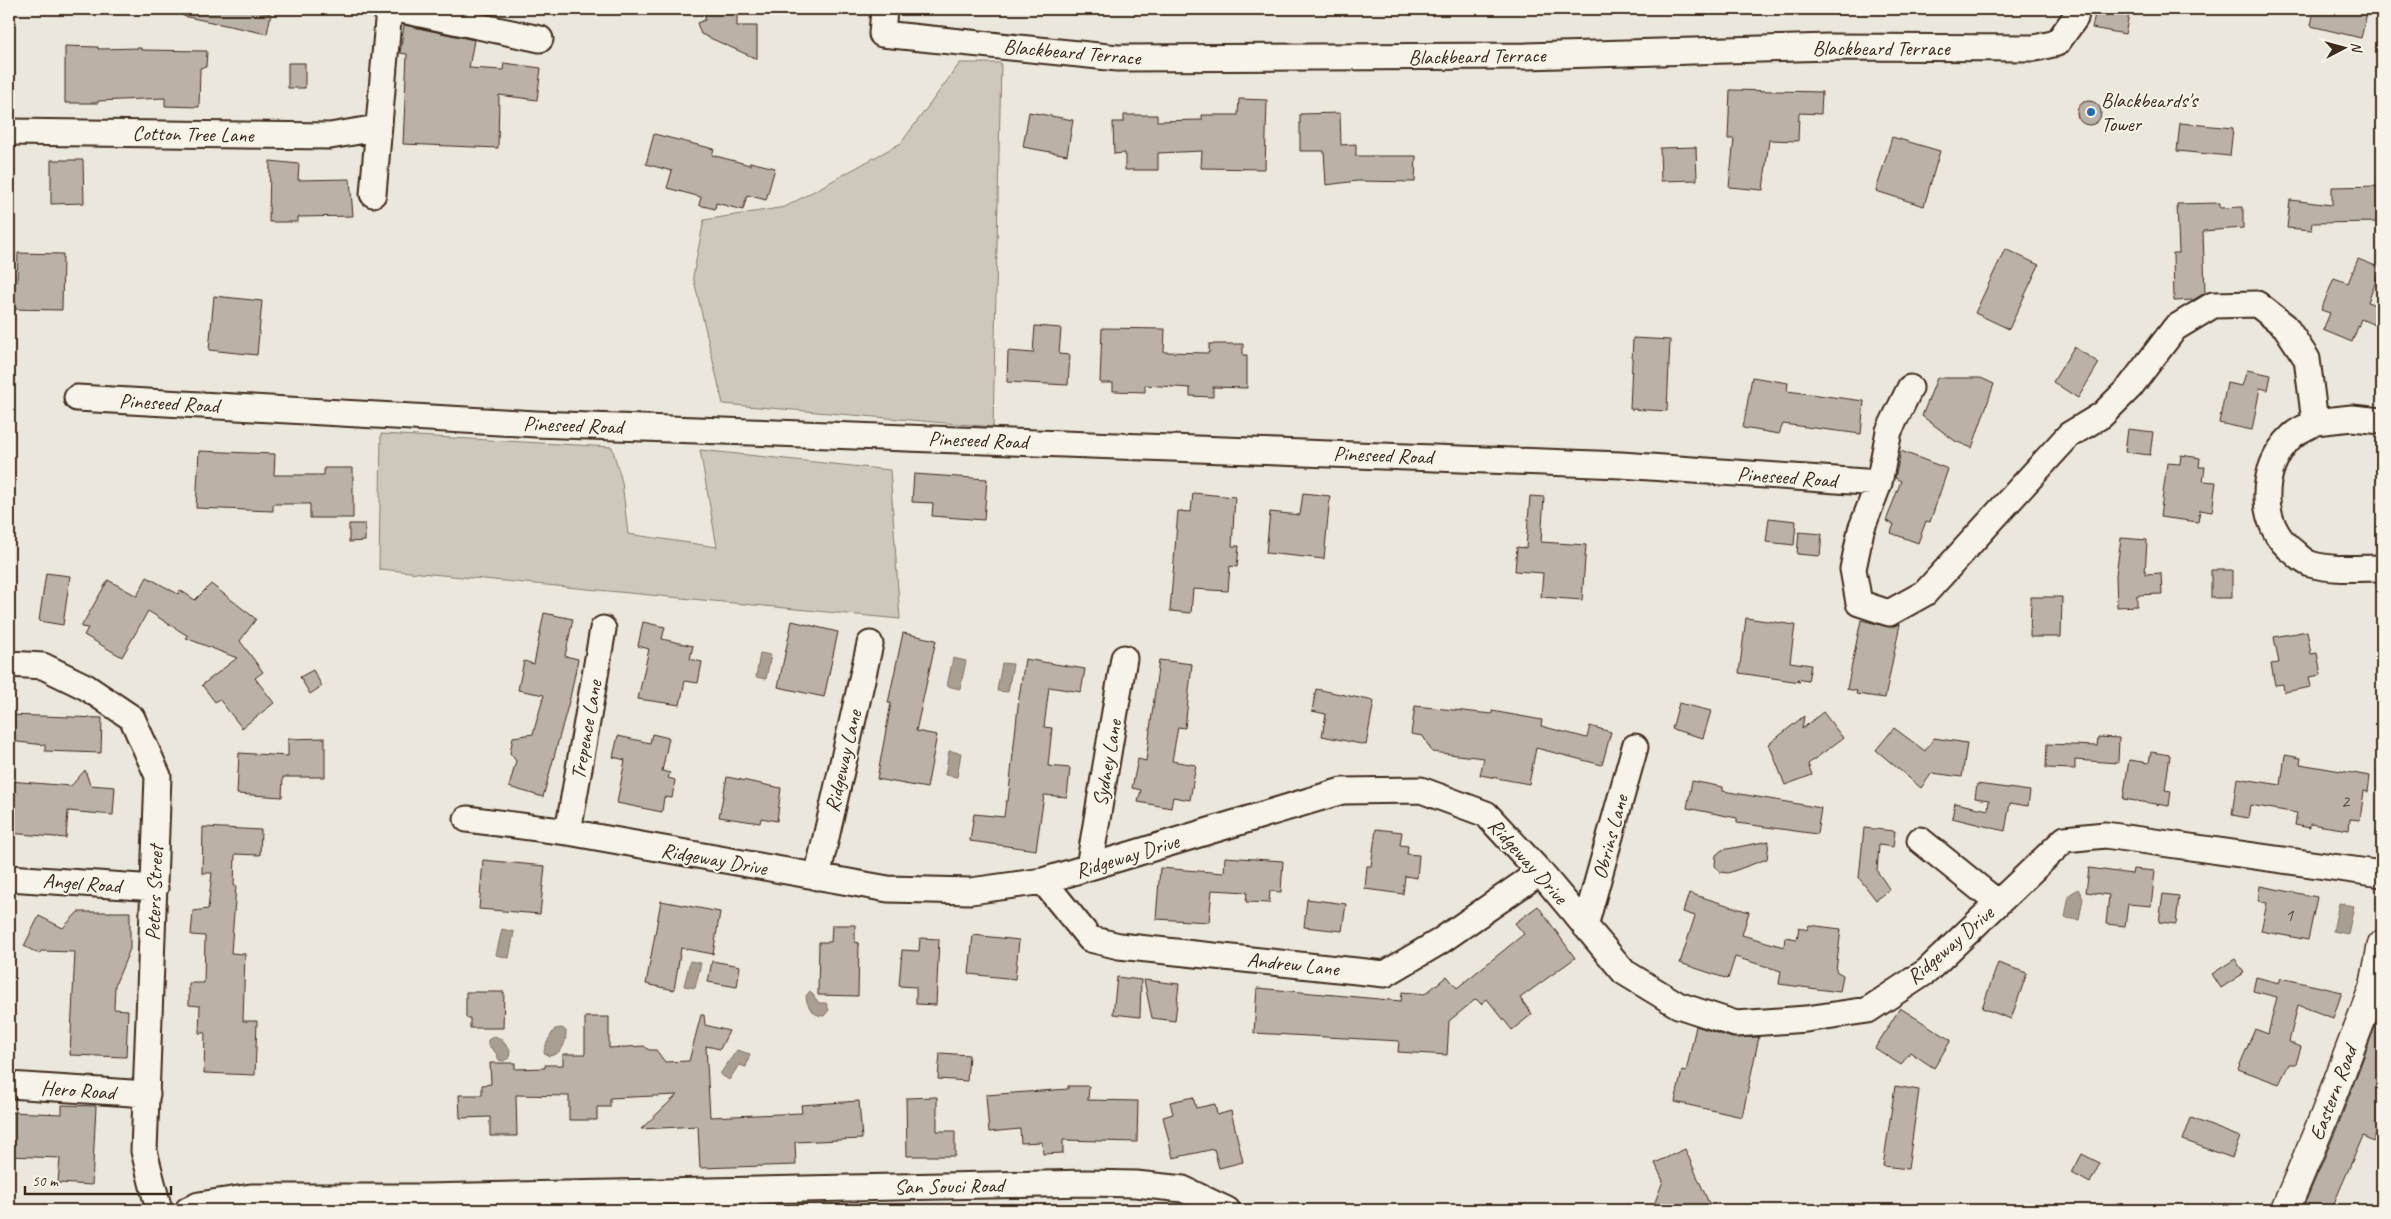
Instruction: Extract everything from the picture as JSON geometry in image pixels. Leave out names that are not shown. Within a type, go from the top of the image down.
[{"type":"highway","name":"Eastern Road","points":[[2285,1210],[2324,1117],[2374,986],[2382,944]]},
{"type":"street","points":[[373,194],[377,128],[389,9]]},
{"type":"street","points":[[397,9],[540,39]]},
{"type":"street","name":"Blackbeard Terrace","points":[[884,9],[882,34],[1118,58],[1526,56],[1829,47],[2035,48],[2058,42],[2075,18],[2077,9]]},
{"type":"street","name":"Cotton Tree Lane","points":[[9,132],[330,136],[377,128]]},
{"type":"street","points":[[1910,388],[1889,432],[1879,483],[1861,530],[1853,569],[1859,603],[1889,613],[1925,593],[2069,435],[2102,415],[2130,387],[2175,328],[2213,305],[2258,304],[2285,326],[2307,359],[2315,422]]},
{"type":"street","name":"Pineseed Road","points":[[77,398],[536,424],[1621,465],[1879,483]]},
{"type":"street","points":[[2382,421],[2352,418],[2315,422],[2292,436],[2276,458],[2267,484],[2267,508],[2274,530],[2286,547],[2309,563],[2332,568],[2382,568]]},
{"type":"street","name":"Trepence Lane","points":[[568,832],[603,629]]},
{"type":"street","name":"Ridgeway Lane","points":[[817,877],[870,644]]},
{"type":"street","name":"Sydney Lane","points":[[1089,867],[1124,658]]},
{"type":"street","name":"Peters Street","points":[[9,664],[43,666],[86,687],[132,718],[158,776],[144,1150],[159,1210]]},
{"type":"street","name":"Obrins Lane","points":[[1585,926],[1635,747]]},
{"type":"street","name":"Ridgeway Drive","points":[[467,819],[568,832],[888,890],[971,891],[1043,881],[1342,791],[1420,790],[1486,814],[1540,872],[1624,972],[1678,1005],[1736,1024],[1806,1019],[1868,1010],[1927,971],[2065,840],[2105,835],[2382,874]]},
{"type":"street","points":[[1920,840],[1998,903]]},
{"type":"street","name":"Andrew Lane","points":[[1043,881],[1090,939],[1119,946],[1385,974],[1440,942],[1540,872]]},
{"type":"street","name":"Angel Road","points":[[9,878],[155,888]]},
{"type":"street","name":"Hero Road","points":[[9,1085],[147,1094]]},
{"type":"street","name":"San Souci Road","points":[[188,1210],[199,1205],[251,1197],[424,1204],[1087,1183],[1136,1184],[1183,1189],[1228,1210]]},
{"type":"shaded area","points":[[960,63],[1001,63],[993,427],[723,404],[693,276],[704,220],[785,207],[901,143]]},
{"type":"shaded area","points":[[381,434],[612,447],[622,482],[628,534],[717,547],[700,450],[890,470],[900,619],[379,569]]},
{"type":"shaded area","points":[[760,653],[771,655],[766,679],[756,677]]},
{"type":"shaded area","points":[[953,658],[966,661],[960,689],[947,686]]},
{"type":"shaded area","points":[[1002,663],[1013,664],[1008,692],[997,691]]},
{"type":"shaded area","points":[[949,751],[961,753],[957,777],[945,775]]},
{"type":"shaded area","points":[[2078,889],[2083,898],[2079,920],[2065,918],[2069,895]]},
{"type":"shaded area","points":[[2339,903],[2354,906],[2348,934],[2333,931]]},
{"type":"shaded area","points":[[502,929],[514,932],[509,958],[496,955]]},
{"type":"shaded area","points":[[690,961],[701,963],[695,988],[684,986]]},
{"type":"shaded area","points":[[810,991],[819,1003],[826,1003],[829,1010],[824,1016],[814,1013],[809,1007],[806,996]]},
{"type":"shaded area","points":[[562,1028],[566,1031],[564,1044],[560,1051],[549,1056],[544,1053],[545,1047],[555,1029]]},
{"type":"shaded area","points":[[494,1036],[500,1038],[510,1050],[509,1058],[503,1061],[499,1060],[496,1053],[488,1045],[488,1040]]},
{"type":"shaded area","points":[[737,1050],[750,1054],[746,1067],[739,1065],[729,1080],[720,1074]]},
{"type":"building","points":[[184,9],[245,9],[271,14],[267,34],[183,16]]},
{"type":"building","points":[[705,9],[737,9],[737,26],[757,26],[757,59],[701,34],[697,23],[705,20]]},
{"type":"building","points":[[2096,9],[2130,9],[2125,34],[2092,28]]},
{"type":"building","points":[[2314,9],[2368,9],[2361,38],[2311,26]]},
{"type":"building","points":[[404,25],[474,40],[469,68],[503,70],[504,63],[541,68],[537,100],[499,95],[498,148],[403,144],[407,54],[400,53]]},
{"type":"building","points":[[65,46],[98,47],[98,49],[141,48],[141,50],[207,51],[206,67],[200,68],[199,107],[165,106],[165,98],[98,101],[98,103],[65,103]]},
{"type":"building","points":[[288,63],[305,63],[305,88],[288,88]]},
{"type":"building","points":[[1730,90],[1822,92],[1821,114],[1799,113],[1798,141],[1769,140],[1763,190],[1729,187],[1734,139],[1728,139]]},
{"type":"building","points":[[1239,99],[1267,100],[1265,169],[1201,168],[1202,151],[1158,153],[1158,170],[1125,170],[1125,153],[1114,154],[1113,122],[1124,122],[1124,115],[1157,115],[1157,121],[1202,120],[1202,115],[1238,115]]},
{"type":"building","points":[[2089,101],[2098,104],[2101,113],[2098,122],[2089,125],[2080,122],[2077,113],[2080,104]]},
{"type":"building","points":[[1029,112],[1073,120],[1067,155],[1023,147]]},
{"type":"building","points":[[1340,113],[1341,145],[1356,144],[1356,156],[1416,156],[1415,182],[1357,181],[1326,185],[1324,151],[1300,151],[1300,114]]},
{"type":"building","points":[[2180,123],[2233,128],[2230,156],[2177,151]]},
{"type":"building","points":[[654,134],[714,149],[712,155],[750,165],[750,162],[775,168],[766,200],[747,195],[743,210],[716,203],[715,209],[699,205],[701,197],[667,188],[672,171],[646,164]]},
{"type":"building","points":[[1892,137],[1940,151],[1924,206],[1876,191]]},
{"type":"building","points":[[1696,147],[1697,180],[1661,181],[1660,148]]},
{"type":"building","points":[[51,160],[83,160],[84,203],[51,204]]},
{"type":"building","points":[[270,161],[299,164],[298,180],[350,179],[353,216],[298,217],[298,222],[269,222]]},
{"type":"building","points":[[2382,186],[2382,222],[2313,223],[2312,230],[2287,228],[2290,200],[2332,205],[2332,187]]},
{"type":"building","points":[[2220,203],[2220,208],[2243,207],[2243,228],[2203,231],[2205,293],[2193,300],[2174,301],[2173,253],[2179,253],[2177,204]]},
{"type":"building","points":[[2005,249],[2039,265],[2009,329],[1975,313]]},
{"type":"building","points":[[18,253],[63,254],[62,310],[9,309],[9,282],[17,282]]},
{"type":"building","points":[[2358,259],[2381,268],[2368,302],[2382,308],[2382,312],[2377,326],[2361,319],[2352,342],[2323,330],[2330,313],[2321,310],[2334,278],[2348,283]]},
{"type":"building","points":[[214,296],[262,301],[257,355],[209,350]]},
{"type":"building","points":[[1035,326],[1061,328],[1059,354],[1070,355],[1068,385],[1007,382],[1008,351],[1033,353]]},
{"type":"building","points":[[1102,328],[1165,329],[1164,352],[1209,353],[1209,344],[1243,344],[1243,355],[1247,355],[1247,388],[1213,387],[1213,397],[1190,396],[1190,388],[1145,385],[1145,392],[1113,391],[1113,383],[1100,383]]},
{"type":"building","points":[[1633,338],[1670,340],[1667,411],[1630,409]]},
{"type":"building","points":[[2074,347],[2099,363],[2078,398],[2053,382]]},
{"type":"building","points":[[2247,370],[2271,375],[2268,390],[2260,388],[2252,430],[2219,423],[2227,383],[2242,386]]},
{"type":"building","points":[[1752,377],[1788,383],[1787,391],[1864,401],[1861,434],[1783,424],[1779,434],[1743,428]]},
{"type":"building","points":[[1937,378],[1981,378],[1994,384],[1972,448],[1955,441],[1922,416]]},
{"type":"building","points":[[2128,429],[2153,432],[2150,455],[2125,452]]},
{"type":"building","points":[[199,451],[275,454],[274,475],[324,475],[324,468],[353,468],[353,518],[310,518],[310,504],[273,504],[273,511],[196,508]]},
{"type":"building","points":[[1901,451],[1948,469],[1930,522],[1926,521],[1918,543],[1891,533],[1894,524],[1886,521],[1901,481],[1895,478]]},
{"type":"building","points":[[2181,455],[2200,458],[2199,467],[2205,467],[2203,481],[2216,482],[2212,512],[2200,510],[2198,522],[2160,517],[2167,463],[2180,464]]},
{"type":"building","points":[[914,474],[987,479],[984,520],[932,516],[933,503],[912,502]]},
{"type":"building","points":[[1193,493],[1235,497],[1232,546],[1239,546],[1237,567],[1230,566],[1228,591],[1193,589],[1191,613],[1170,611],[1178,511],[1191,512]]},
{"type":"building","points":[[1303,493],[1330,496],[1324,559],[1266,553],[1270,512],[1300,515]]},
{"type":"building","points":[[1530,496],[1544,497],[1541,542],[1586,545],[1582,600],[1541,597],[1543,573],[1515,571],[1517,547],[1526,548]]},
{"type":"building","points":[[1769,518],[1796,521],[1794,545],[1766,542]]},
{"type":"building","points":[[349,524],[365,524],[365,541],[349,542]]},
{"type":"building","points":[[1799,532],[1822,534],[1820,556],[1797,554]]},
{"type":"building","points":[[2121,538],[2147,540],[2145,574],[2161,573],[2162,594],[2137,595],[2137,606],[2117,607],[2116,575]]},
{"type":"building","points":[[2211,570],[2232,570],[2232,598],[2211,598]]},
{"type":"building","points":[[46,573],[70,576],[63,625],[39,621]]},
{"type":"building","points":[[147,577],[178,594],[180,590],[195,600],[211,584],[256,619],[240,641],[263,672],[255,678],[274,703],[242,728],[219,699],[215,702],[202,685],[237,658],[186,638],[188,636],[148,611],[122,657],[84,635],[88,628],[81,627],[108,580],[137,596]]},
{"type":"building","points":[[2031,597],[2062,597],[2061,637],[2030,637]]},
{"type":"building","points":[[544,613],[573,619],[565,656],[578,659],[570,698],[543,797],[509,787],[516,761],[510,753],[513,737],[533,734],[544,695],[518,690],[524,661],[534,664]]},
{"type":"building","points":[[1746,618],[1795,625],[1790,662],[1811,665],[1808,681],[1797,679],[1800,682],[1739,673]]},
{"type":"building","points":[[1861,620],[1890,627],[1900,624],[1885,698],[1856,694],[1857,691],[1847,689]]},
{"type":"building","points":[[792,621],[838,632],[824,697],[778,687]]},
{"type":"building","points":[[643,622],[665,627],[662,639],[693,646],[690,659],[702,662],[698,683],[685,681],[680,705],[638,699],[649,649],[638,646]]},
{"type":"building","points":[[2307,631],[2311,654],[2317,653],[2321,675],[2309,677],[2311,687],[2284,692],[2283,684],[2275,685],[2271,664],[2279,663],[2274,637]]},
{"type":"building","points":[[903,633],[936,640],[916,731],[937,735],[927,788],[877,779],[891,703],[888,703]]},
{"type":"building","points":[[1025,659],[1085,669],[1081,692],[1049,687],[1044,727],[1052,728],[1048,766],[1070,768],[1067,797],[1044,795],[1036,850],[970,841],[974,814],[1004,817],[1006,801],[1008,801]]},
{"type":"building","points":[[1159,660],[1192,664],[1185,728],[1178,727],[1172,761],[1196,765],[1190,800],[1173,797],[1171,808],[1138,802],[1141,790],[1132,788],[1138,759],[1146,761]]},
{"type":"building","points":[[313,670],[322,686],[310,694],[300,677]]},
{"type":"building","points":[[1316,689],[1374,701],[1366,745],[1322,736],[1326,714],[1312,711]]},
{"type":"building","points":[[1679,703],[1711,711],[1703,738],[1672,729]]},
{"type":"building","points":[[1415,706],[1492,714],[1492,711],[1542,720],[1541,726],[1587,738],[1590,726],[1611,732],[1602,765],[1536,748],[1529,784],[1480,775],[1484,758],[1432,752],[1423,736],[1411,734]]},
{"type":"building","points":[[1823,712],[1843,738],[1808,764],[1812,775],[1785,785],[1769,744],[1804,716],[1802,729]]},
{"type":"building","points":[[9,715],[102,718],[101,753],[45,751],[45,745],[9,741]]},
{"type":"building","points":[[1894,728],[1925,751],[1934,738],[1967,743],[1962,777],[1932,773],[1921,788],[1876,750]]},
{"type":"building","points":[[652,734],[669,738],[662,771],[670,773],[668,778],[675,780],[672,798],[664,797],[662,812],[617,803],[625,760],[613,757],[618,736],[650,743]]},
{"type":"building","points":[[2098,737],[2119,738],[2118,763],[2075,760],[2075,769],[2046,768],[2047,744],[2097,746]]},
{"type":"building","points":[[325,738],[325,777],[283,777],[282,797],[237,794],[239,753],[288,756],[288,739]]},
{"type":"building","points":[[2151,752],[2170,755],[2165,790],[2171,791],[2169,806],[2123,799],[2129,760],[2149,763]]},
{"type":"building","points":[[2285,755],[2301,758],[2300,764],[2370,776],[2368,792],[2364,791],[2360,820],[2350,819],[2349,830],[2310,824],[2310,828],[2295,825],[2297,813],[2250,805],[2248,818],[2232,815],[2237,778],[2281,785]]},
{"type":"building","points":[[85,770],[90,785],[115,787],[113,815],[68,811],[66,838],[9,833],[9,781],[71,786]]},
{"type":"building","points":[[727,777],[781,788],[777,821],[761,818],[760,823],[719,817]]},
{"type":"building","points":[[1692,781],[1723,787],[1723,791],[1821,808],[1817,834],[1737,823],[1737,818],[1687,808]]},
{"type":"building","points":[[1977,784],[2030,791],[2028,806],[2010,803],[2005,831],[1952,818],[1955,803],[1988,810],[1989,800],[1975,798]]},
{"type":"building","points":[[203,827],[261,830],[260,855],[235,854],[234,886],[236,886],[231,953],[245,954],[243,1021],[257,1021],[255,1075],[204,1073],[205,1033],[199,1033],[200,1006],[189,1005],[189,983],[204,983],[205,936],[191,935],[193,911],[208,909],[212,873],[202,873]]},
{"type":"building","points":[[1864,828],[1895,831],[1893,847],[1879,845],[1877,871],[1890,890],[1876,900],[1859,878]]},
{"type":"building","points":[[1376,829],[1402,832],[1400,845],[1408,846],[1407,854],[1419,855],[1417,878],[1405,876],[1403,894],[1365,889],[1367,866],[1371,866]]},
{"type":"building","points":[[1769,841],[1767,859],[1728,873],[1720,872],[1715,866],[1716,855],[1722,850]]},
{"type":"building","points":[[1225,857],[1283,861],[1281,892],[1270,891],[1269,903],[1246,902],[1247,892],[1212,890],[1209,922],[1156,919],[1160,868],[1224,873]]},
{"type":"building","points":[[483,860],[545,866],[540,914],[479,909]]},
{"type":"building","points":[[2089,868],[2132,874],[2133,869],[2155,871],[2151,906],[2128,904],[2125,926],[2106,924],[2109,895],[2086,892]]},
{"type":"building","points":[[2260,886],[2317,897],[2308,940],[2261,931],[2267,903],[2258,901]]},
{"type":"building","points":[[1689,893],[1749,912],[1742,935],[1784,947],[1785,937],[1797,939],[1799,927],[1807,930],[1809,925],[1841,929],[1836,971],[1843,975],[1840,992],[1779,984],[1781,971],[1735,957],[1728,979],[1680,963],[1695,916],[1683,912]]},
{"type":"building","points":[[2163,894],[2179,896],[2176,924],[2159,922]]},
{"type":"building","points":[[1307,899],[1346,904],[1342,931],[1304,927]]},
{"type":"building","points":[[661,901],[720,912],[713,954],[681,948],[674,990],[646,984]]},
{"type":"building","points":[[1538,906],[1575,958],[1520,998],[1532,1014],[1512,1030],[1487,999],[1481,1004],[1476,999],[1449,1021],[1447,1055],[1398,1052],[1399,1041],[1254,1033],[1257,988],[1401,1001],[1402,992],[1425,994],[1447,976],[1457,988],[1524,934],[1515,923]]},
{"type":"building","points":[[78,912],[130,912],[130,949],[115,985],[114,1009],[128,1010],[126,1057],[70,1055],[75,952],[41,951],[39,954],[24,946],[39,916],[63,928]]},
{"type":"building","points":[[832,925],[855,925],[855,942],[859,943],[858,996],[818,995],[819,942],[831,942]]},
{"type":"building","points":[[973,935],[1019,940],[1015,979],[969,974]]},
{"type":"building","points":[[920,938],[939,939],[936,1005],[916,1004],[916,987],[899,986],[902,950],[919,951]]},
{"type":"building","points":[[2235,959],[2244,973],[2221,988],[2212,974]]},
{"type":"building","points":[[712,961],[740,966],[737,987],[708,982]]},
{"type":"building","points":[[1998,963],[2027,973],[2011,1019],[1982,1008]]},
{"type":"building","points":[[1117,977],[1141,980],[1140,1017],[1113,1014]]},
{"type":"building","points":[[2256,977],[2279,983],[2281,978],[2342,992],[2333,1018],[2298,1005],[2289,1042],[2301,1047],[2296,1064],[2289,1064],[2279,1084],[2238,1069],[2255,1029],[2268,1034],[2277,997],[2253,991]]},
{"type":"building","points":[[1144,980],[1179,984],[1175,1021],[1152,1018]]},
{"type":"building","points":[[466,992],[504,992],[503,1028],[470,1028],[470,1018],[466,1018]]},
{"type":"building","points":[[1900,1008],[1951,1040],[1934,1068],[1910,1052],[1901,1065],[1875,1048]]},
{"type":"building","points":[[2382,1008],[2382,1122],[2373,1141],[2363,1136],[2331,1210],[2302,1210],[2339,1123]]},
{"type":"building","points":[[701,1015],[704,1015],[705,1025],[729,1031],[720,1049],[706,1046],[710,1117],[802,1113],[801,1105],[859,1101],[862,1139],[795,1142],[796,1165],[700,1168],[698,1126],[641,1129],[677,1095],[610,1098],[610,1107],[597,1107],[597,1120],[569,1120],[569,1096],[516,1095],[517,1136],[490,1136],[490,1117],[460,1118],[459,1095],[482,1095],[482,1085],[491,1084],[490,1063],[515,1063],[515,1069],[545,1068],[545,1065],[563,1065],[563,1054],[585,1054],[585,1017],[609,1017],[609,1048],[644,1046],[649,1050],[656,1050],[665,1062],[689,1061]]},
{"type":"building","points":[[1696,1026],[1732,1038],[1759,1037],[1742,1117],[1675,1102],[1682,1071],[1686,1072]]},
{"type":"building","points":[[940,1053],[969,1055],[967,1081],[938,1079]]},
{"type":"building","points":[[1068,1086],[1089,1086],[1088,1100],[1138,1101],[1137,1142],[1063,1140],[1063,1153],[1043,1154],[1042,1142],[1021,1143],[1020,1129],[989,1132],[986,1095],[1068,1089]]},
{"type":"building","points":[[1895,1086],[1919,1090],[1908,1169],[1883,1166]]},
{"type":"building","points":[[937,1097],[937,1131],[955,1131],[955,1156],[907,1156],[906,1098]]},
{"type":"building","points":[[1193,1097],[1196,1108],[1215,1104],[1217,1115],[1231,1111],[1243,1162],[1219,1168],[1214,1149],[1173,1158],[1163,1117],[1173,1114],[1170,1102]]},
{"type":"building","points":[[62,1105],[96,1106],[92,1185],[58,1183],[60,1158],[9,1156],[9,1112],[62,1114]]},
{"type":"building","points":[[2191,1118],[2240,1137],[2232,1158],[2183,1140]]},
{"type":"building","points":[[1685,1149],[1712,1210],[1652,1210],[1663,1181],[1655,1163]]},
{"type":"building","points":[[2082,1154],[2100,1163],[2090,1183],[2072,1173]]},
{"type":"place","name":"Blackbeards's Tower","points":[[2091,112]]}]
